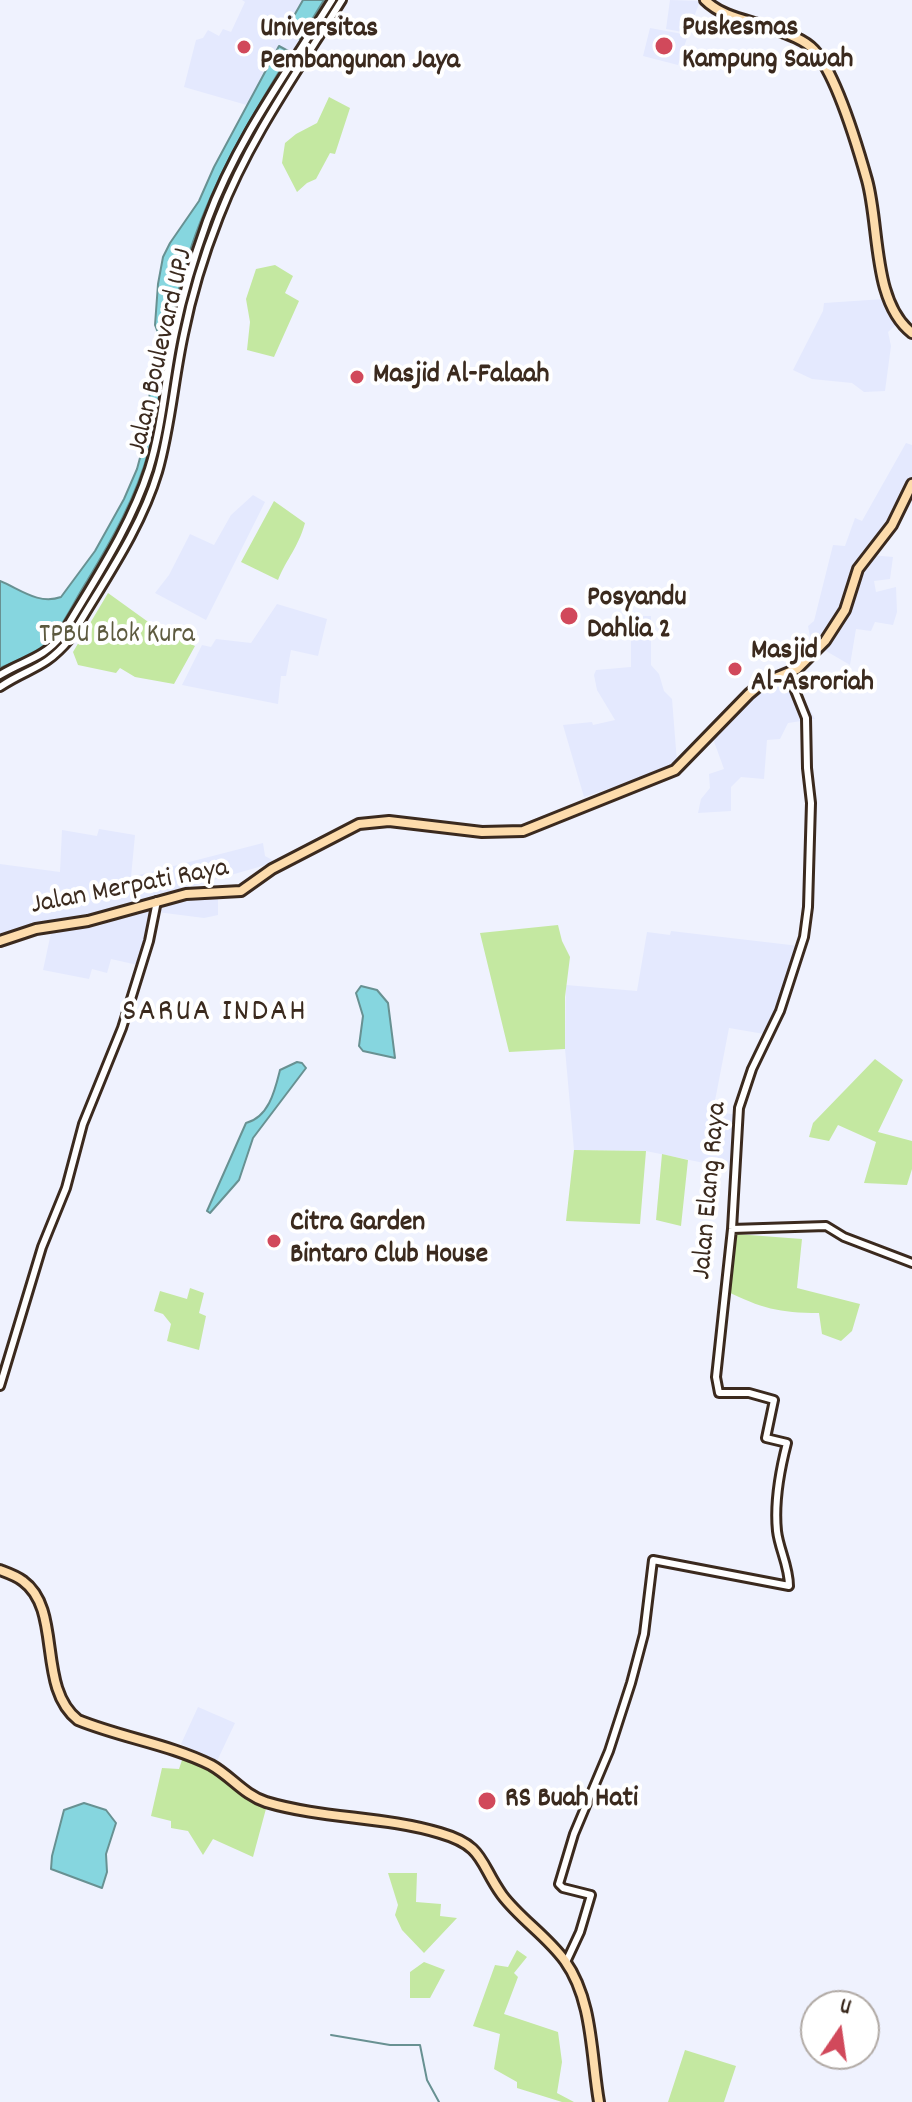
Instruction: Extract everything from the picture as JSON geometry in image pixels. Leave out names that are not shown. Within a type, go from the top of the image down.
[{"type":"main road","points":[[705,0],[724,13],[781,31],[815,51],[829,76],[866,176],[886,295],[895,317],[912,333]]},
{"type":"main road","name":"Jalan Merpati Raya","points":[[0,941],[36,929],[88,921],[200,892],[241,891],[272,869],[359,824],[389,821],[482,832],[523,831],[675,770],[749,694],[761,684],[809,660],[825,641],[845,610],[858,569],[892,525],[912,484]]},
{"type":"main road","points":[[0,1570],[22,1580],[38,1599],[56,1686],[76,1719],[176,1750],[213,1766],[250,1795],[262,1800],[416,1828],[463,1841],[477,1852],[504,1897],[566,1962],[584,2002],[599,2102]]},
{"type":"street","name":"Jalan Boulevard UPJ","points":[[0,687],[44,665],[58,654],[70,639],[134,529],[158,473],[192,297],[219,219],[259,132],[332,0]]},
{"type":"street","name":"Jalan Boulevard UPJ","points":[[0,675],[41,656],[62,635],[138,498],[157,441],[184,295],[209,218],[250,129],[342,0]]},
{"type":"street","name":"Jalan Elang Raya","points":[[566,1962],[580,1932],[591,1895],[563,1888],[559,1884],[574,1834],[609,1751],[631,1683],[644,1634],[653,1560],[789,1586],[777,1531],[781,1468],[787,1443],[766,1438],[774,1400],[749,1393],[719,1393],[716,1377],[742,1095],[780,1011],[799,947],[804,940],[807,911],[811,803],[806,718],[788,673]]},
{"type":"street","points":[[0,1386],[40,1253],[66,1188],[83,1124],[122,1028],[149,941],[157,901]]},
{"type":"street","points":[[732,1229],[826,1226],[844,1237],[912,1263]]},
{"type":"shaded area","name":"Universitas Pembangunan Jaya","points":[[242,0],[324,0],[257,108],[184,87],[196,40],[203,38],[208,30],[219,36],[223,29],[231,32],[245,2]]},
{"type":"shaded area","points":[[670,0],[700,1],[688,33],[666,29]]},
{"type":"shaded area","name":"Puskesmas Kampung Sawah","points":[[650,28],[688,35],[678,65],[643,56]]},
{"type":"shaded area","points":[[884,299],[898,323],[888,332],[891,346],[885,391],[864,392],[852,383],[812,379],[793,370],[823,311],[824,303]]},
{"type":"shaded area","points":[[906,443],[912,445],[912,494],[893,531],[870,555],[893,557],[890,579],[874,581],[876,592],[896,587],[897,612],[893,625],[875,622],[871,631],[856,629],[850,665],[821,648],[813,653],[808,626],[814,621],[833,545],[845,546],[855,518],[862,521]]},
{"type":"shaded area","points":[[253,495],[265,502],[206,620],[155,593],[169,575],[190,534],[214,545],[231,515]]},
{"type":"shaded area","points":[[277,604],[327,619],[318,656],[291,650],[286,676],[281,676],[278,704],[182,685],[202,645],[211,647],[216,639],[251,643]]},
{"type":"shaded area","points":[[631,616],[651,616],[651,665],[659,674],[664,691],[672,699],[677,762],[652,774],[584,797],[563,725],[592,722],[593,725],[615,720],[597,690],[594,675],[596,670],[631,667]]},
{"type":"shaded area","points":[[791,675],[815,719],[788,723],[780,739],[767,740],[764,779],[741,777],[731,787],[731,811],[698,813],[701,799],[710,788],[709,774],[724,769],[712,736],[763,686]]},
{"type":"shaded area","points":[[99,829],[135,835],[131,877],[263,843],[265,856],[276,862],[118,910],[0,936],[0,864],[60,872],[62,830],[97,836]]},
{"type":"shaded area","points":[[199,894],[218,895],[218,915],[204,918],[157,912],[142,966],[111,959],[107,973],[92,969],[89,979],[43,970],[51,933],[99,926],[159,903]]},
{"type":"shaded area","points":[[671,931],[799,946],[770,1035],[729,1028],[713,1111],[737,1115],[733,1169],[646,1151],[574,1150],[565,1049],[566,985],[637,991],[647,932],[670,935]]},
{"type":"shaded area","points":[[198,1707],[235,1723],[217,1761],[181,1744]]},
{"type":"green space","points":[[329,97],[350,108],[335,154],[330,153],[316,179],[297,192],[282,163],[285,143],[317,123]]},
{"type":"green space","points":[[275,265],[293,276],[285,293],[299,301],[274,357],[247,350],[250,322],[246,299],[256,269]]},
{"type":"green space","points":[[274,501],[305,523],[278,580],[241,562]]},
{"type":"green space","name":"TPBU Blok Kura","points":[[108,593],[158,629],[195,646],[174,684],[135,677],[120,668],[116,673],[78,665],[73,652]]},
{"type":"green space","points":[[558,925],[570,957],[565,997],[565,1049],[509,1052],[480,933]]},
{"type":"green space","points":[[875,1059],[903,1080],[878,1132],[912,1141],[912,1169],[907,1185],[864,1183],[876,1142],[838,1125],[829,1141],[809,1137],[813,1123]]},
{"type":"green space","points":[[574,1150],[646,1151],[640,1224],[566,1221]]},
{"type":"green space","points":[[662,1154],[688,1160],[681,1226],[656,1220]]},
{"type":"green space","points":[[736,1234],[802,1239],[797,1288],[860,1304],[852,1331],[841,1341],[822,1334],[819,1313],[771,1308],[726,1291]]},
{"type":"green space","points":[[190,1288],[204,1293],[199,1313],[206,1316],[199,1350],[167,1341],[171,1324],[163,1314],[154,1311],[160,1291],[187,1299]]},
{"type":"green space","points":[[184,1754],[205,1764],[267,1805],[253,1857],[213,1839],[203,1855],[188,1831],[171,1828],[171,1821],[151,1816],[162,1768],[179,1769]]},
{"type":"green space","points":[[388,1873],[417,1873],[416,1902],[441,1904],[440,1916],[457,1918],[424,1953],[402,1930],[395,1915],[398,1905]]},
{"type":"green space","points":[[517,1950],[527,1957],[514,1973],[518,1977],[504,2014],[558,2032],[562,2062],[557,2093],[574,2102],[562,2102],[517,2088],[517,2082],[494,2069],[500,2034],[473,2026],[495,1965],[508,1967]]},
{"type":"green space","points":[[424,1962],[445,1970],[430,1998],[410,1998],[410,1972]]},
{"type":"green space","points":[[685,2050],[736,2066],[724,2102],[668,2102]]},
{"type":"water","points":[[303,0],[324,0],[300,39],[287,28]]},
{"type":"water","points":[[279,46],[290,54],[245,128],[196,232],[180,283],[155,427],[130,501],[105,550],[50,640],[34,654],[0,668],[0,581],[37,598],[61,597],[95,551],[124,499],[144,443],[150,391],[157,371],[155,362],[160,338],[155,325],[163,257],[199,201]]},
{"type":"water","points":[[361,986],[377,990],[388,1003],[395,1058],[363,1051],[359,1046],[363,1016],[356,993]]},
{"type":"water","points":[[297,1062],[306,1068],[253,1138],[239,1180],[210,1213],[207,1211],[246,1123],[266,1109],[280,1070]]},
{"type":"water","points":[[84,1803],[106,1810],[116,1823],[106,1854],[107,1872],[102,1888],[51,1869],[64,1810]]},
{"type":"waterway","points":[[331,2035],[390,2045],[420,2045],[427,2080],[439,2102]]},
{"type":"place","name":"Puskesmas Kampung Sawah","points":[[664,46]]},
{"type":"place","name":"Universitas Pembangunan Jaya","points":[[244,47]]},
{"type":"place","name":"Masjid Al-Falaah","points":[[357,377]]},
{"type":"place","name":"Posyandu Dahlia 2","points":[[569,616]]},
{"type":"place","name":"Masjid Al-Asroriah","points":[[735,669]]},
{"type":"place","name":"Citra Garden Bintaro Club House","points":[[274,1241]]},
{"type":"place","name":"RS Buah Hati","points":[[487,1801]]},
{"type":"district","name":"SARUA INDAH","points":[[215,1015]]}]
